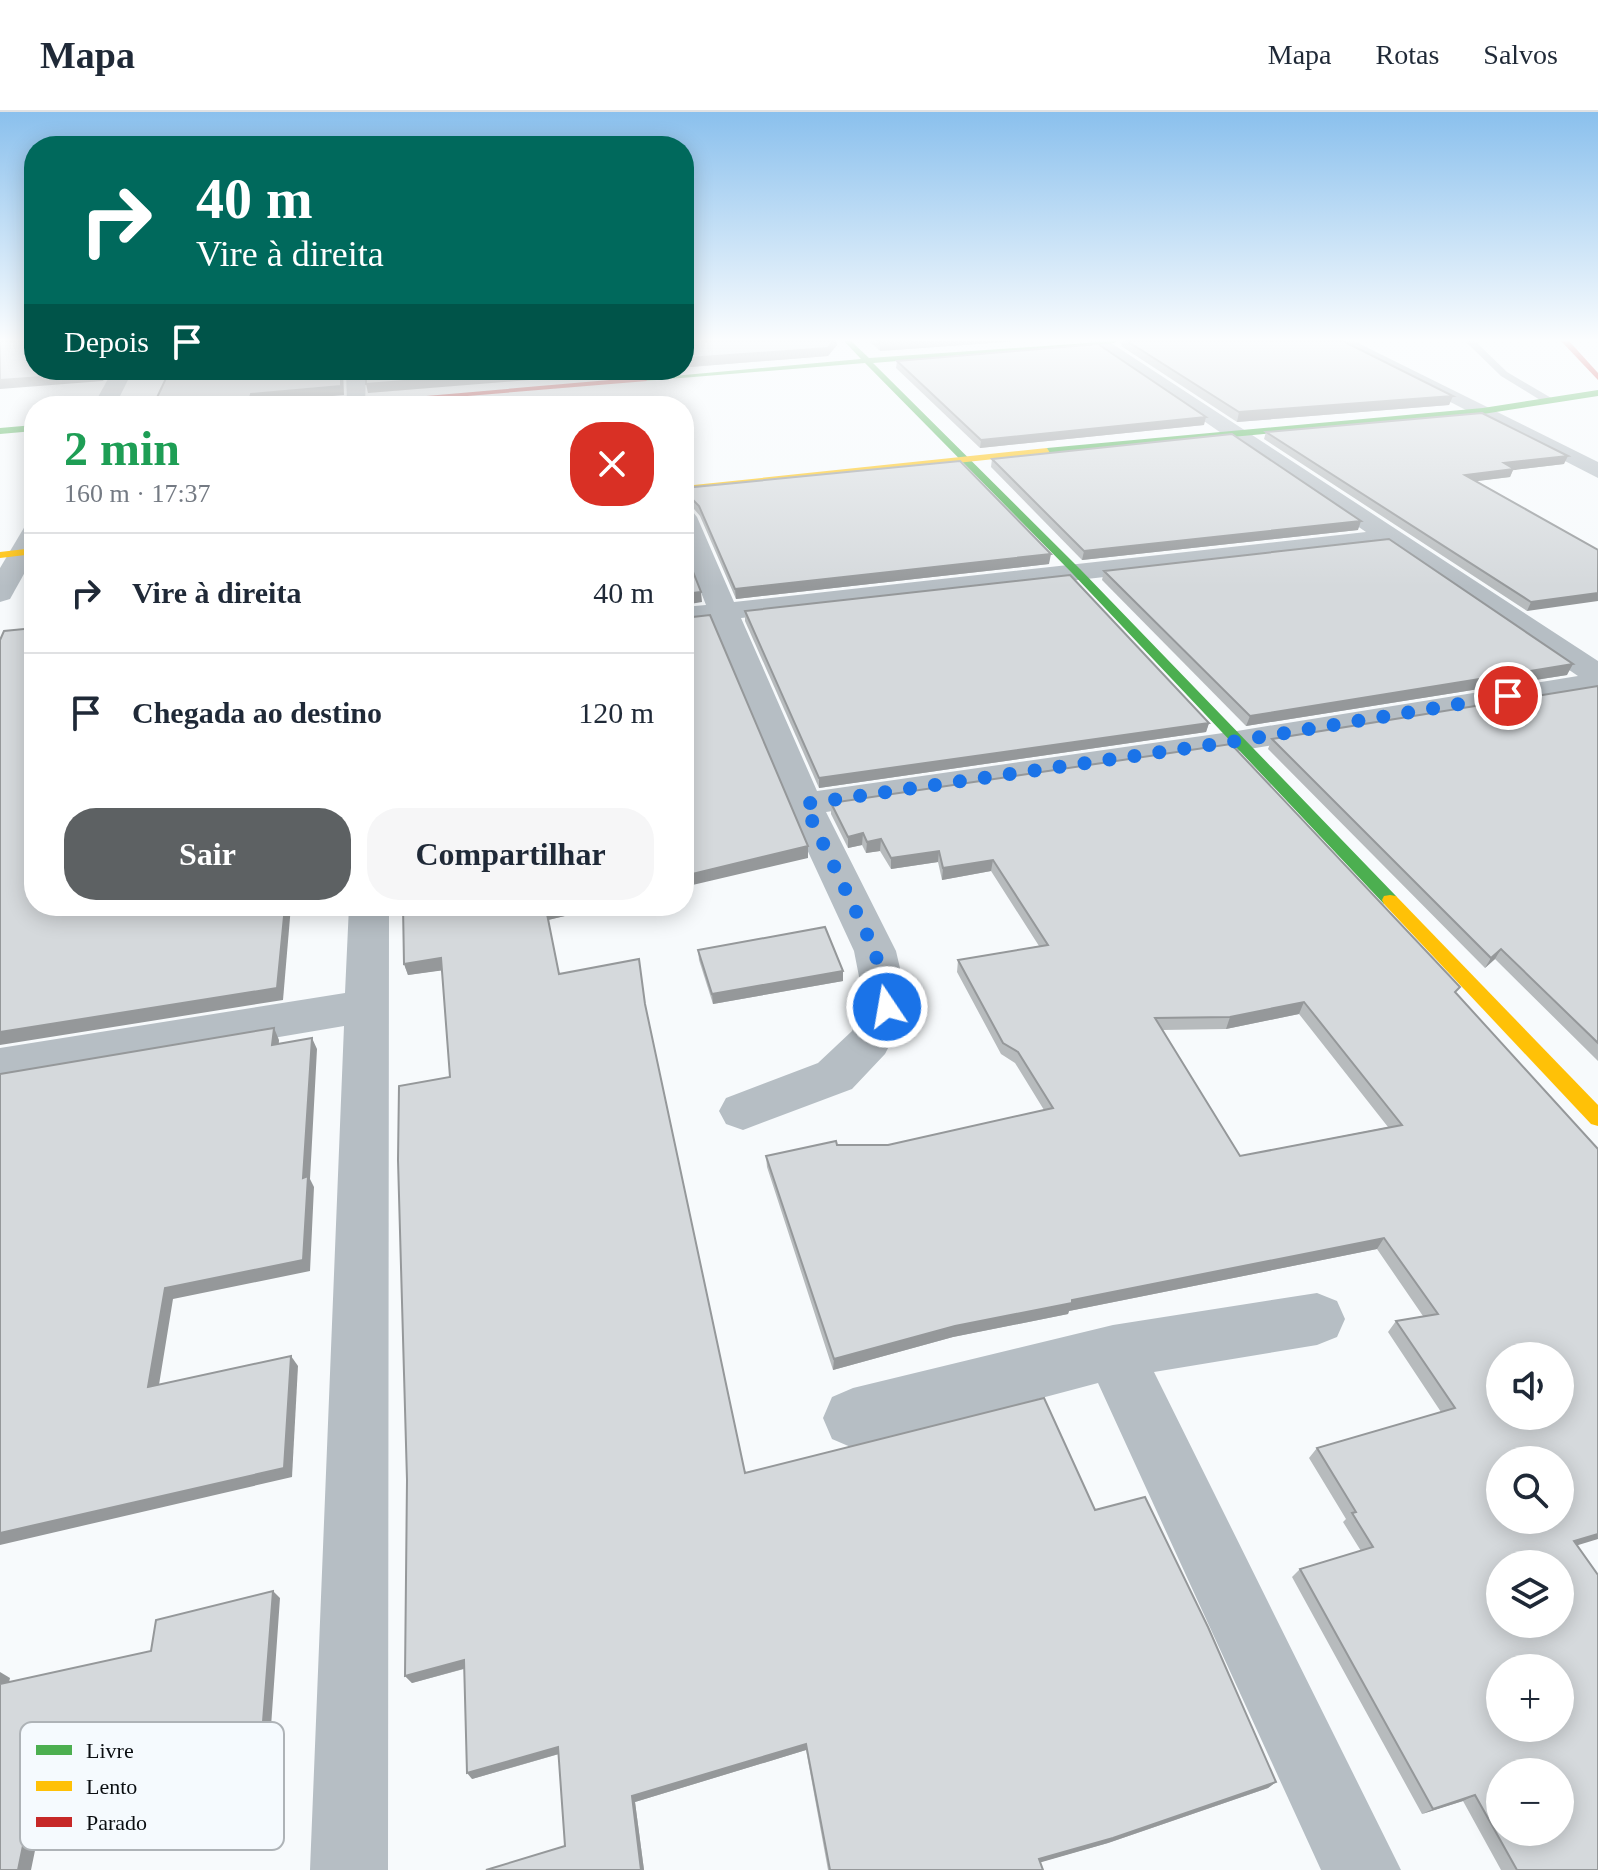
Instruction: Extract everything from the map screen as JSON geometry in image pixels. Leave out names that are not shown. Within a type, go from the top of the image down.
[{"type":"street","points":[[929,423],[1076,571],[1598,1118]]},
{"type":"street","points":[[1220,423],[1598,675]]},
{"type":"street","points":[[694,488],[1340,423]]},
{"type":"street","points":[[1506,423],[1598,471]]},
{"type":"street","points":[[0,431],[24,429]]},
{"type":"street","points":[[694,615],[1391,537]]},
{"type":"street","points":[[694,540],[804,804],[875,951],[887,1007],[869,1042],[835,1076],[743,1111]]},
{"type":"street","points":[[0,593],[22,547]]},
{"type":"street","points":[[804,804],[1237,741],[1598,682]]},
{"type":"street","points":[[349,1870],[369,916]]},
{"type":"street","points":[[0,1066],[367,1006]]},
{"type":"street","points":[[853,1418],[1113,1352],[1317,1319]]},
{"type":"street","points":[[1113,1352],[1362,1870]]},
{"type":"building","points":[[963,423],[1147,423],[981,440]]},
{"type":"building","points":[[1368,423],[1502,423],[1568,456],[1504,463],[1514,469],[1465,475],[1598,550],[1598,593],[1531,602],[1266,432]]},
{"type":"building","points":[[1232,434],[1361,521],[1084,551],[992,459]]},
{"type":"building","points":[[960,461],[1051,554],[735,589],[699,506],[694,501],[694,487]]},
{"type":"building","points":[[1389,539],[1573,664],[1250,716],[1104,571]]},
{"type":"building","points":[[694,574],[701,592],[694,593]]},
{"type":"building","points":[[1070,575],[1209,723],[819,778],[745,611]]},
{"type":"building","points":[[710,615],[808,846],[694,874],[694,617]]},
{"type":"building","points":[[24,629],[24,916],[284,916],[277,988],[0,1032],[0,640],[4,631]]},
{"type":"building","points":[[1598,686],[1598,1043],[1501,949],[1491,958],[1272,739]]},
{"type":"building","points":[[1231,744],[1460,987],[1455,992],[1598,1149],[1598,1534],[1574,1541],[1598,1575],[1598,1870],[1517,1870],[1504,1846],[1574,1846],[1574,1758],[1486,1758],[1486,1815],[1475,1795],[1433,1809],[1300,1569],[1373,1547],[1352,1513],[1356,1512],[1317,1448],[1455,1408],[1396,1321],[1438,1314],[1384,1238],[1072,1300],[1072,1303],[955,1326],[834,1359],[766,1156],[836,1141],[837,1145],[888,1145],[1053,1108],[1018,1052],[1003,1043],[958,960],[1048,945],[993,860],[943,868],[939,851],[891,858],[881,839],[867,842],[863,833],[848,837],[831,803]],"holes":[[[1304,1002],[1402,1125],[1240,1156],[1155,1018],[1230,1017]]]},
{"type":"building","points":[[403,916],[547,916],[559,974],[639,959],[645,1004],[745,1473],[1044,1398],[1095,1510],[1145,1497],[1208,1627],[1276,1782],[1113,1838],[1039,1859],[1043,1870],[830,1870],[806,1744],[632,1796],[641,1870],[486,1870],[565,1846],[558,1747],[467,1773],[464,1660],[405,1676],[407,1480],[398,1160],[399,1086],[450,1077],[441,958],[404,964]]},
{"type":"building","points":[[825,927],[843,971],[712,994],[698,950]]},
{"type":"building","points":[[274,1028],[272,1045],[312,1038],[303,1178],[308,1176],[303,1260],[165,1288],[148,1387],[291,1356],[284,1468],[0,1533],[0,1074]]},
{"type":"building","points":[[273,1591],[263,1722],[20,1722],[22,1850],[18,1870],[0,1870],[0,1684],[151,1651],[156,1620]]},
{"type":"traffic: fast","points":[[929,423],[1076,571],[1390,900]]},
{"type":"traffic: fast","points":[[1047,451],[1352,423]]},
{"type":"traffic: fast","points":[[0,431],[24,429]]},
{"type":"traffic: slow","points":[[694,488],[1047,451]]},
{"type":"traffic: slow","points":[[0,555],[24,552]]},
{"type":"traffic: slow","points":[[1390,900],[1598,1118]]},
{"type":"route","points":[[887,1007],[875,951],[804,804],[1237,741],[1508,696]]}]
